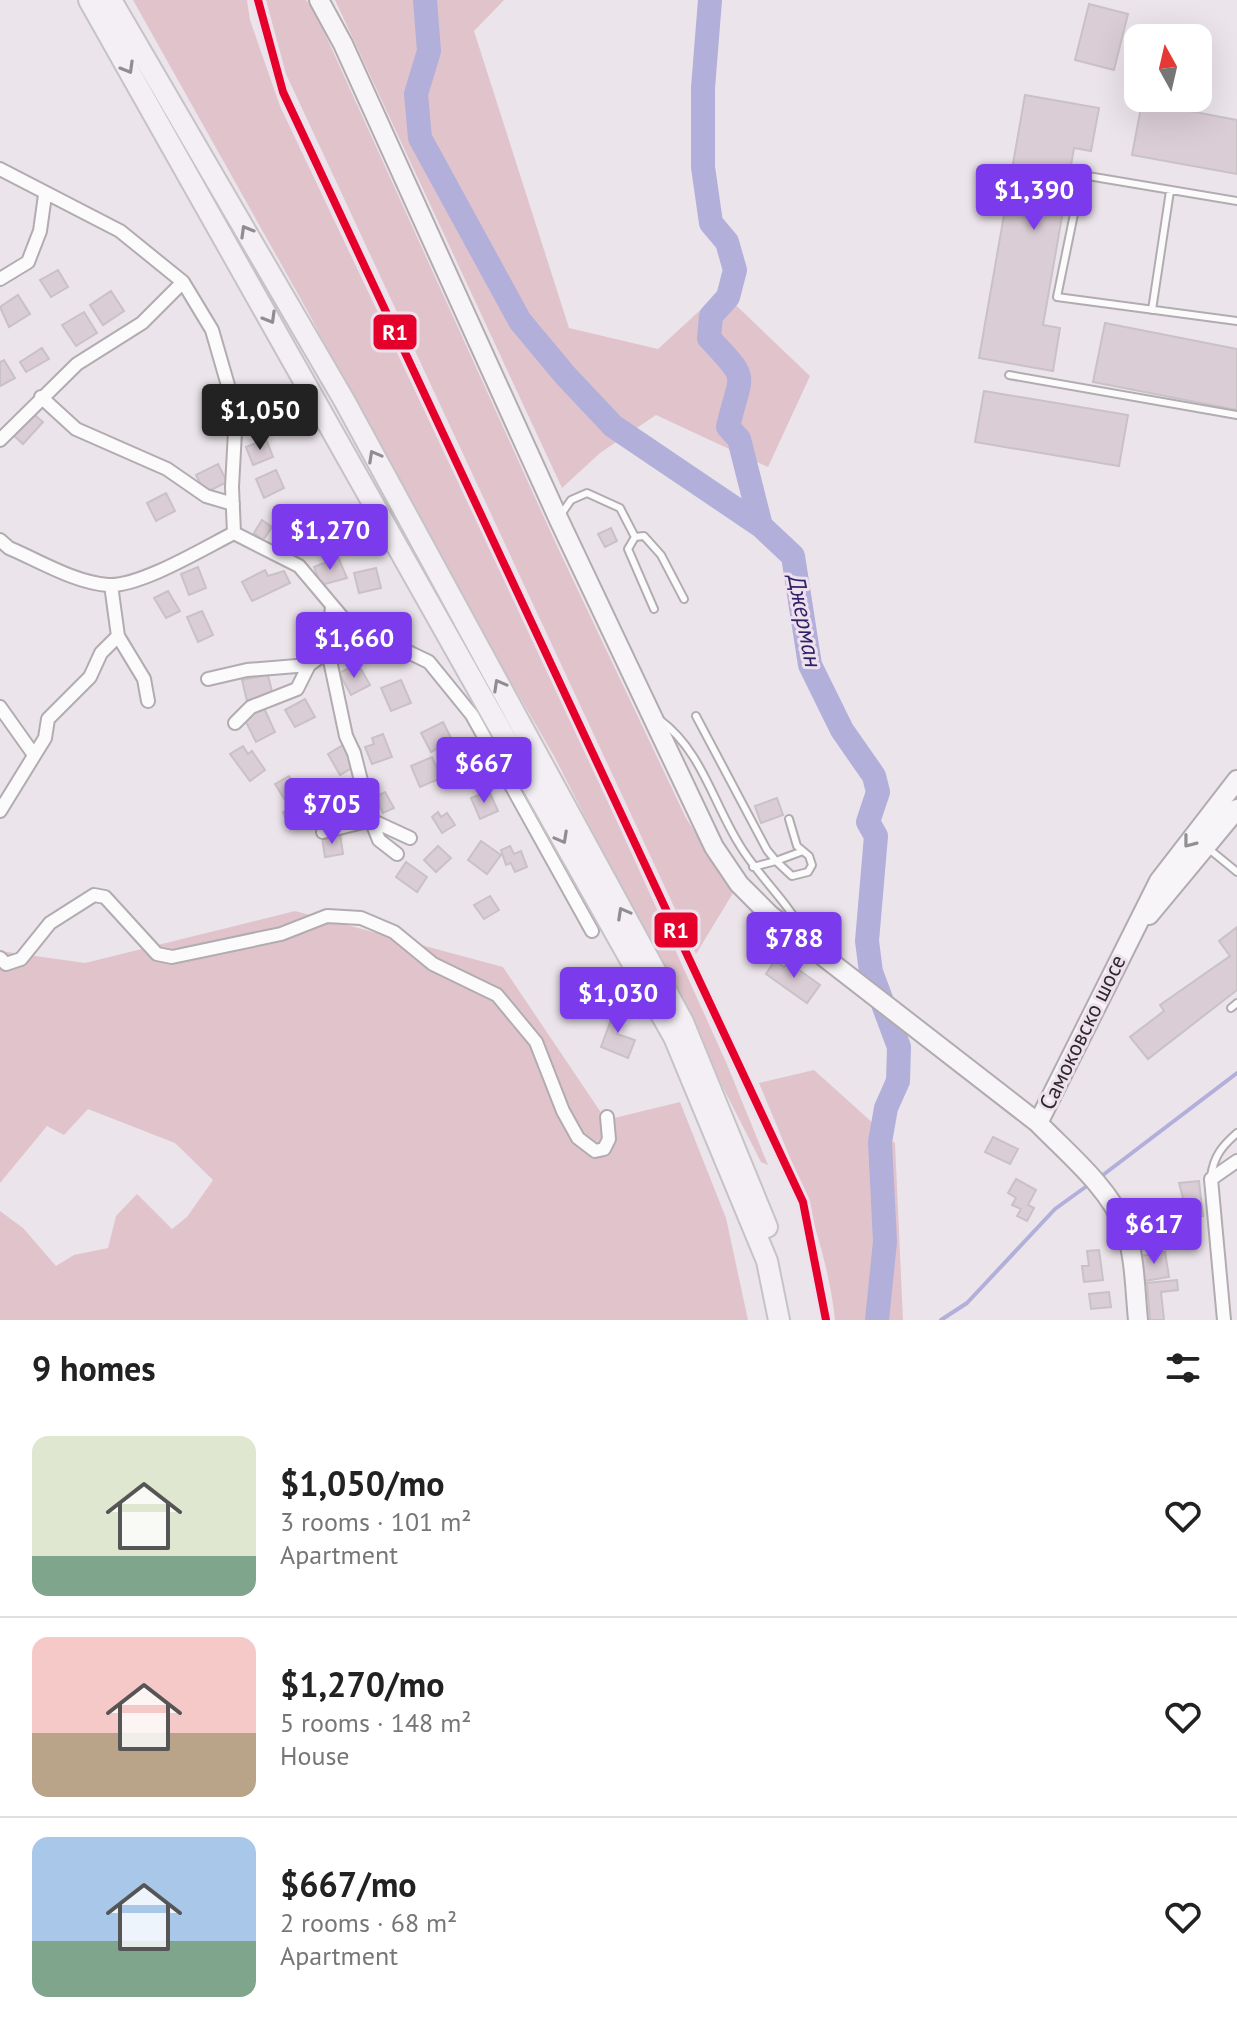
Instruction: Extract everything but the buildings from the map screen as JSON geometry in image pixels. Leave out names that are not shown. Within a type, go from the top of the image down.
[{"type":"main road","points":[[89,0],[674,1037],[767,1261],[779,1320]]},
{"type":"main road","points":[[111,0],[344,400],[683,1022],[755,1190],[778,1257],[790,1320]]},
{"type":"main road","points":[[120,0],[144,55]]},
{"type":"main road","points":[[319,0],[343,44],[559,520],[714,847],[731,872],[770,915],[1038,1123],[1076,1163],[1111,1203],[1124,1227],[1130,1249],[1138,1320]]},
{"type":"main road","name":"Самоковско шосе","points":[[1038,1123],[1159,881],[1237,780]]},
{"type":"main road","name":"Самоковско шосе","points":[[1126,942],[1237,809]]},
{"type":"street","points":[[0,169],[45,195],[60,198],[120,231],[183,282],[212,330],[236,413],[234,533]]},
{"type":"street","points":[[0,279],[28,262],[40,231],[45,195]]},
{"type":"street","points":[[0,440],[77,364],[142,323],[183,282]]},
{"type":"street","points":[[41,397],[76,429],[167,469],[206,496],[233,504]]},
{"type":"street","points":[[3,548],[73,576],[111,585],[142,577],[234,533]]},
{"type":"street","points":[[234,533],[299,566],[353,630],[375,636],[429,662],[472,715],[592,931]]},
{"type":"street","points":[[111,585],[118,636],[144,679],[148,701]]},
{"type":"street","points":[[332,606],[328,651],[346,736],[354,753],[379,840],[397,854]]},
{"type":"street","points":[[0,811],[45,738],[48,719],[90,677],[101,653],[118,636]]},
{"type":"street","points":[[282,704],[297,689],[309,665],[328,651]]},
{"type":"street","points":[[208,679],[247,670],[309,665]]},
{"type":"street","points":[[235,723],[251,707],[297,689]]},
{"type":"street","points":[[0,707],[34,755]]},
{"type":"street","points":[[323,832],[371,820],[410,838]]},
{"type":"street","points":[[0,958],[6,964],[21,959],[50,923],[94,895],[105,897],[157,954],[172,957],[281,934],[327,916],[361,918],[394,932],[433,964],[497,995],[536,1042],[563,1111],[578,1138],[595,1151],[604,1149],[609,1139],[607,1117]]},
{"type":"street","points":[[1224,1320],[1211,1179],[1237,1161]]},
{"type":"lane","points":[[1237,201],[1082,175],[1057,297],[1237,321]]},
{"type":"lane","points":[[1152,310],[1170,191]]},
{"type":"lane","points":[[1009,375],[1237,415]]},
{"type":"lane","points":[[559,520],[571,500],[580,494],[596,494],[620,508],[635,537]]},
{"type":"lane","points":[[635,537],[651,539],[684,599]]},
{"type":"lane","points":[[635,537],[628,549],[630,559],[654,609]]},
{"type":"lane","points":[[649,712],[680,735],[753,867],[797,919],[814,952]]},
{"type":"lane","points":[[696,716],[776,861],[792,876],[801,876],[812,865],[797,846],[789,819]]},
{"type":"lane","points":[[1207,847],[1237,872]]},
{"type":"lane","points":[[753,867],[803,851]]},
{"type":"lane","points":[[1211,1179],[1213,1162],[1221,1147],[1237,1133]]},
{"type":"shaded area","points":[[133,0],[247,0],[250,20],[280,106],[570,717],[726,1062],[768,1165],[761,1162],[554,756],[409,506],[308,312]]},
{"type":"shaded area","points":[[266,0],[306,0],[316,14],[557,546],[686,818],[733,893],[696,954],[286,74]]},
{"type":"shaded area","points":[[335,0],[504,0],[474,31],[569,328],[658,349],[721,291],[810,376],[768,467],[656,415],[600,453],[562,488]]},
{"type":"shaded area","points":[[295,911],[503,967],[606,1120],[680,1102],[726,1218],[748,1320],[0,1320],[0,1211],[23,1228],[56,1266],[74,1255],[108,1248],[116,1216],[137,1194],[172,1229],[187,1217],[213,1180],[175,1143],[88,1109],[64,1135],[47,1126],[0,1183],[0,951],[85,963]]},
{"type":"shaded area","points":[[814,1070],[895,1143],[903,1320],[835,1320],[815,1229],[795,1170],[759,1083]]},
{"type":"waterway","name":"Джерман","points":[[425,0],[429,51],[416,94],[420,138],[520,321],[613,426],[761,526],[793,556],[810,665],[842,730],[874,776],[878,792],[868,822],[876,836],[867,941],[871,972],[899,1047],[898,1081],[886,1108],[880,1142],[885,1242],[877,1320]]},
{"type":"waterway","points":[[710,0],[703,88],[703,167],[711,223],[727,242],[735,270],[728,297],[711,316],[709,338],[732,363],[739,378],[728,427],[739,439],[761,526]]},
{"type":"waterway","points":[[1099,1178],[1237,1073]]},
{"type":"waterway","points":[[941,1320],[967,1303],[1055,1209],[1091,1183]]},
{"type":"transit line","name":"R1","points":[[258,0],[283,92],[803,1202],[826,1320]]}]
